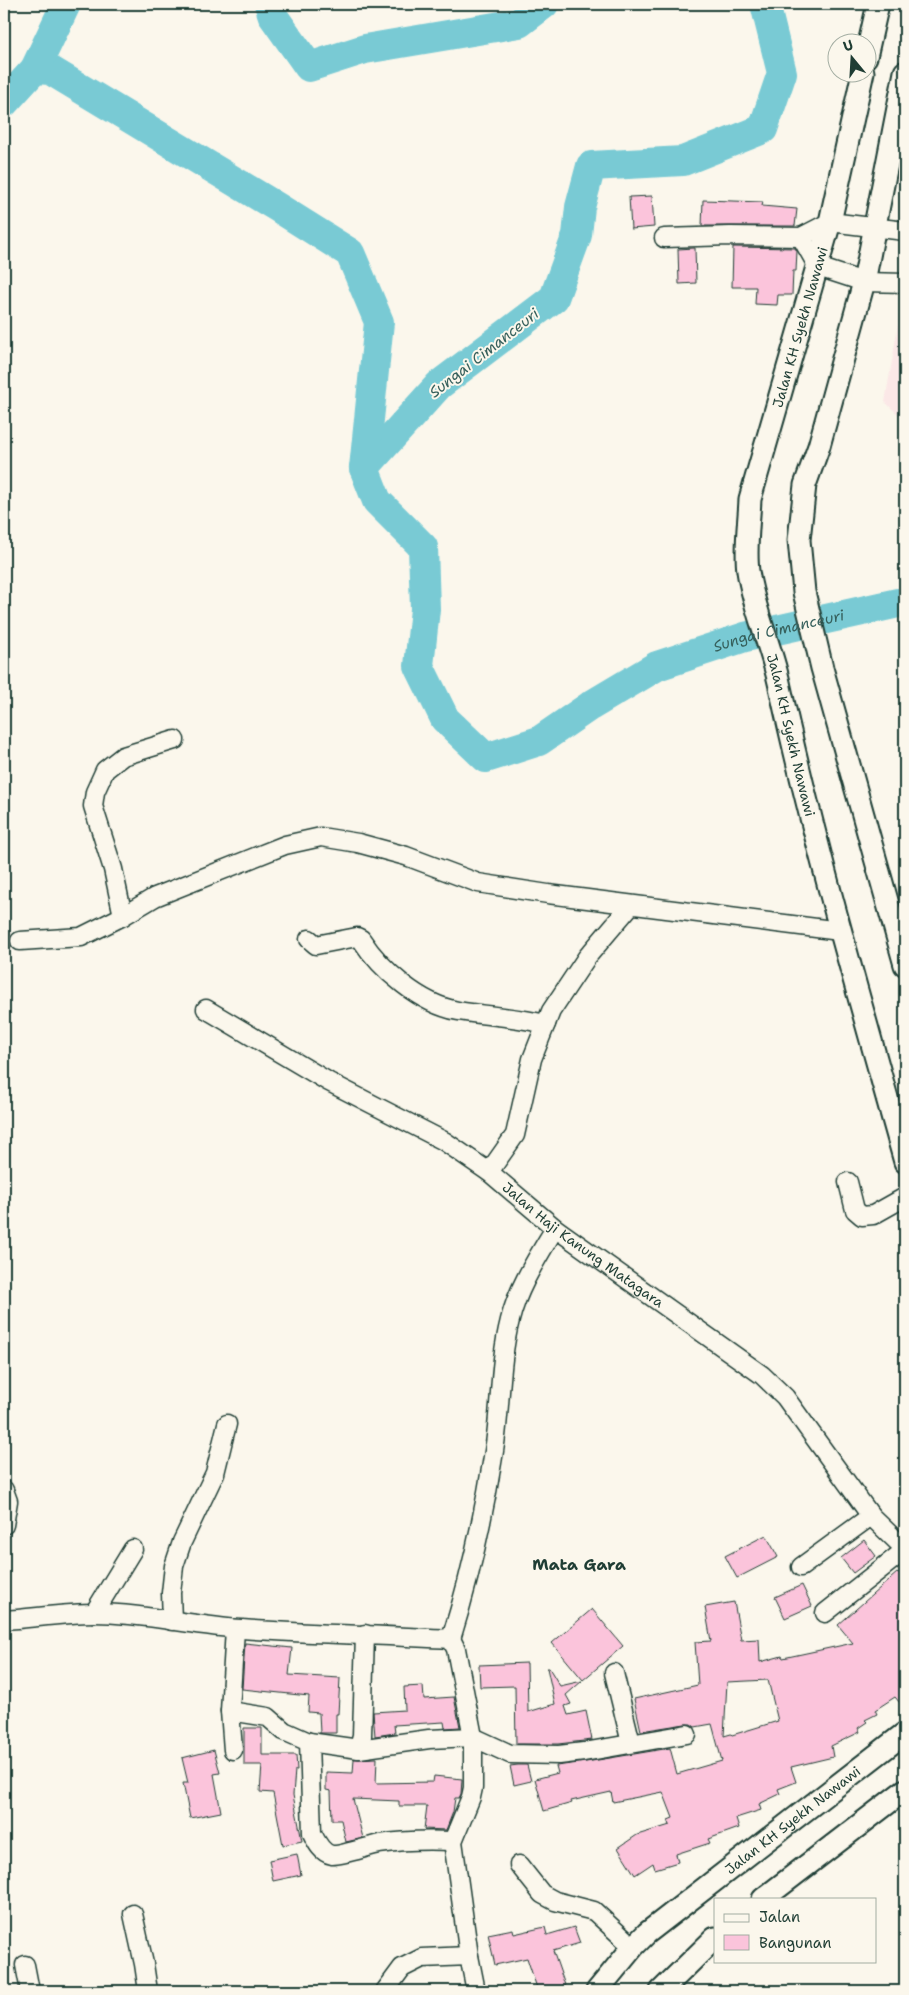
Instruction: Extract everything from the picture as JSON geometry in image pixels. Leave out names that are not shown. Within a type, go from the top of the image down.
[{"type":"main road","points":[[872,32],[878,4]]},
{"type":"main road","points":[[905,72],[873,228],[864,282],[819,446],[805,485],[798,540],[804,592],[822,668],[905,965]]},
{"type":"main road","name":"Jalan KH Syekh Nawawi","points":[[861,82],[830,222],[750,499],[747,542],[748,570],[777,673],[791,738],[840,931],[905,1162]]},
{"type":"main road","name":"Jalan KH Syekh Nawawi","points":[[597,1991],[647,1932],[905,1733]]},
{"type":"main road","points":[[764,1898],[905,1790]]},
{"type":"main road","points":[[661,1991],[714,1939]]},
{"type":"street","points":[[664,238],[730,236],[801,237],[830,222],[905,231]]},
{"type":"street","points":[[801,237],[818,267],[864,282],[905,283]]},
{"type":"street","points":[[123,916],[113,869],[93,806],[95,792],[105,770],[123,756],[175,740]]},
{"type":"street","points":[[20,941],[82,937],[155,897],[285,845],[321,837],[358,843],[406,856],[478,883],[548,894],[840,931]]},
{"type":"street","points":[[489,1172],[514,1135],[532,1059],[551,1011],[587,956],[631,905]]},
{"type":"street","points":[[309,939],[316,945],[356,937],[361,939],[389,973],[428,1001],[457,1010],[518,1018],[546,1024]]},
{"type":"street","name":"Jalan Haji Kanung Matagara","points":[[206,1009],[328,1082],[444,1141],[489,1172],[555,1228],[762,1375],[784,1397],[871,1516],[905,1550]]},
{"type":"street","points":[[848,1182],[855,1210],[862,1216],[873,1215],[905,1196]]},
{"type":"street","points":[[476,1991],[469,1956],[453,1841],[471,1798],[473,1788],[473,1737],[456,1649],[451,1639],[470,1573],[484,1504],[494,1448],[500,1376],[510,1319],[527,1275],[555,1228]]},
{"type":"street","points":[[172,1621],[171,1593],[174,1566],[182,1542],[215,1473],[227,1424]]},
{"type":"street","points":[[4,1490],[8,1501],[4,1525]]},
{"type":"street","points":[[801,1567],[871,1516]]},
{"type":"street","points":[[94,1613],[133,1549]]},
{"type":"street","points":[[825,1613],[905,1550]]},
{"type":"street","points":[[4,1620],[94,1613],[235,1629],[302,1634],[365,1634],[451,1639]]},
{"type":"street","points":[[233,1750],[230,1712],[235,1629]]},
{"type":"street","points":[[359,1749],[362,1736],[365,1634]]},
{"type":"street","points":[[614,1673],[631,1743]]},
{"type":"street","points":[[230,1712],[268,1718],[284,1730],[309,1742],[359,1749],[429,1739],[473,1737],[510,1754],[523,1755],[584,1752],[688,1734]]},
{"type":"street","points":[[309,1742],[312,1833],[324,1852],[333,1855],[382,1844],[419,1840],[453,1841]]},
{"type":"street","points":[[519,1865],[542,1894],[555,1901],[594,1911],[633,1947]]},
{"type":"street","points":[[133,1914],[148,1991]]},
{"type":"street","points":[[385,1991],[402,1968],[422,1958],[469,1956]]},
{"type":"street","points":[[25,1965],[30,1991]]},
{"type":"shaded area","points":[[905,284],[905,421],[885,402]]},
{"type":"building","points":[[652,196],[654,227],[631,229],[629,197]]},
{"type":"building","points":[[703,200],[763,202],[762,206],[797,209],[795,226],[702,226]]},
{"type":"building","points":[[733,247],[795,248],[797,251],[796,271],[793,271],[792,295],[778,295],[777,305],[755,304],[756,287],[732,287]]},
{"type":"building","points":[[695,248],[696,283],[679,284],[678,249]]},
{"type":"building","points":[[766,1535],[778,1557],[737,1578],[725,1556]]},
{"type":"building","points":[[864,1540],[876,1556],[853,1573],[841,1558]]},
{"type":"building","points":[[898,1572],[905,1580],[905,1709],[895,1697],[875,1710],[877,1714],[865,1720],[867,1722],[858,1728],[860,1732],[831,1746],[833,1757],[791,1767],[796,1782],[778,1789],[780,1794],[759,1804],[761,1810],[736,1818],[739,1828],[708,1839],[710,1843],[676,1854],[678,1862],[655,1869],[653,1863],[635,1875],[618,1848],[637,1835],[670,1825],[668,1820],[673,1818],[663,1792],[613,1802],[611,1792],[571,1801],[572,1803],[544,1811],[535,1779],[558,1773],[556,1766],[670,1748],[677,1774],[722,1761],[712,1724],[695,1727],[691,1724],[685,1724],[641,1731],[634,1699],[698,1685],[695,1642],[711,1641],[705,1607],[734,1602],[741,1640],[759,1639],[760,1662],[853,1643],[838,1625]],"holes":[[[768,1680],[778,1721],[724,1736],[727,1682]]]},
{"type":"building","points":[[802,1585],[812,1606],[785,1618],[775,1597]]},
{"type":"building","points":[[592,1609],[623,1646],[583,1680],[552,1643]]},
{"type":"building","points":[[245,1643],[292,1648],[289,1675],[340,1678],[336,1733],[320,1733],[319,1713],[308,1712],[309,1696],[242,1689]]},
{"type":"building","points":[[527,1663],[528,1712],[555,1704],[547,1668],[549,1668],[560,1686],[582,1681],[566,1695],[571,1704],[565,1706],[568,1715],[586,1711],[592,1740],[558,1744],[516,1744],[515,1686],[480,1687],[479,1665]]},
{"type":"building","points":[[423,1686],[424,1699],[454,1697],[460,1727],[445,1728],[444,1722],[394,1725],[395,1733],[375,1736],[373,1712],[405,1710],[404,1687]]},
{"type":"building","points":[[244,1728],[262,1728],[262,1755],[296,1755],[297,1770],[295,1770],[293,1795],[302,1841],[283,1845],[273,1793],[260,1792],[262,1765],[244,1765]]},
{"type":"building","points":[[214,1750],[220,1773],[214,1774],[221,1812],[190,1818],[183,1783],[188,1783],[182,1758]]},
{"type":"building","points":[[377,1758],[376,1783],[433,1782],[434,1776],[462,1779],[461,1794],[459,1798],[455,1798],[453,1812],[446,1830],[424,1829],[427,1806],[399,1806],[399,1801],[353,1799],[363,1838],[346,1842],[341,1820],[332,1820],[331,1791],[326,1790],[326,1772],[353,1773],[354,1759]]},
{"type":"building","points":[[527,1765],[531,1781],[514,1785],[510,1766]]},
{"type":"building","points":[[297,1854],[301,1875],[273,1881],[269,1860]]},
{"type":"building","points":[[545,1927],[547,1935],[574,1927],[580,1943],[553,1951],[566,1988],[556,1991],[538,1991],[527,1958],[495,1965],[488,1934],[513,1929],[514,1934]]},
{"type":"waterway","name":"Sungai Cimanceuri","points":[[4,103],[35,69],[66,4]]},
{"type":"waterway","name":"Sungai Cimanceuri","points":[[269,4],[273,16],[309,67],[365,49],[519,23],[544,4]]},
{"type":"waterway","name":"Sungai Cimanceuri","points":[[765,4],[782,73],[763,129],[683,161],[591,166],[580,207],[577,235],[554,298],[439,385],[364,468],[377,501],[423,547],[425,609],[419,666],[445,719],[486,758],[539,741],[590,706],[657,666],[745,637],[898,603],[905,604]]},
{"type":"waterway","points":[[35,69],[50,70],[350,253],[379,322],[364,468]]},
{"type":"district","name":"Mata Gara","points":[[579,1564]]}]
